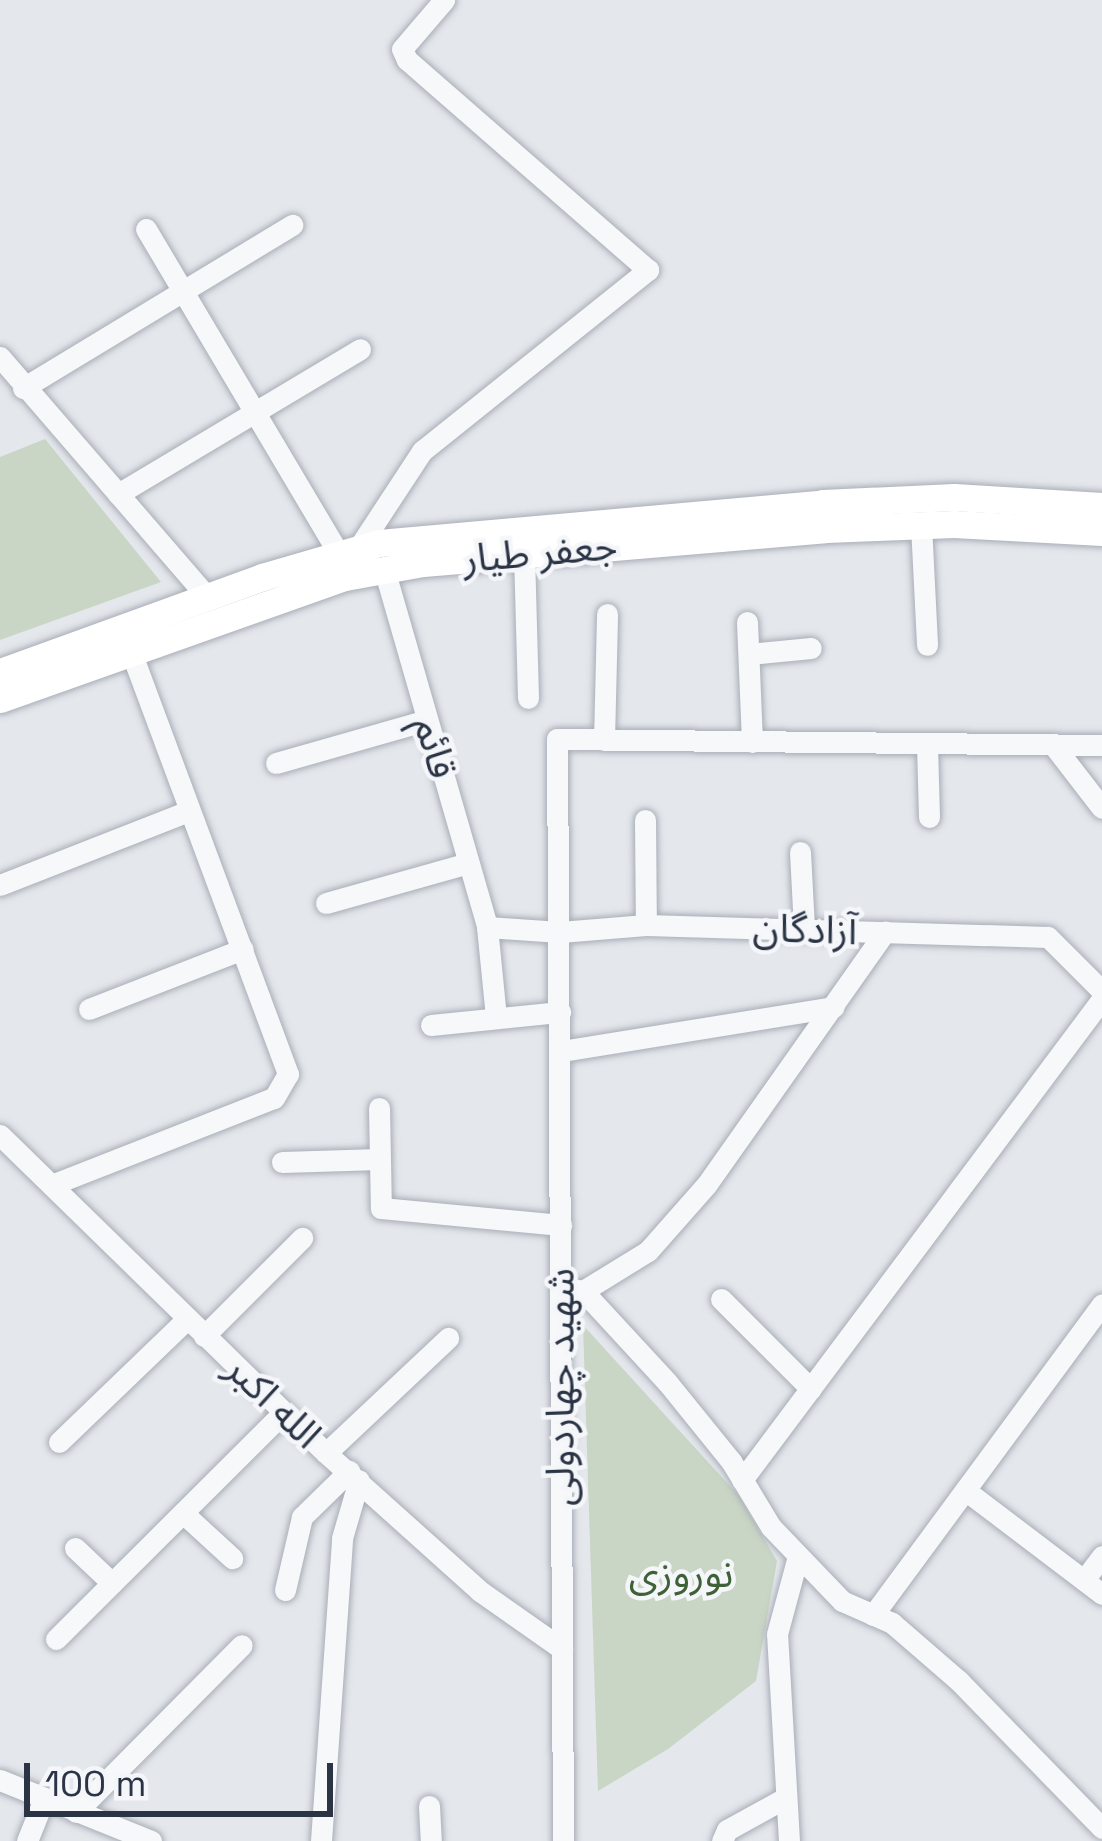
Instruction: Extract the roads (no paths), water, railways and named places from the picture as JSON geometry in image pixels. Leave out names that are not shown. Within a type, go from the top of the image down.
[{"type":"main road","name":"جعفر طیار","points":[[0,672],[348,550],[420,537],[824,503],[954,497],[1102,506]]},
{"type":"main road","name":"جعفر طیار","points":[[0,699],[130,651],[384,569],[921,525],[1036,525],[1102,532]]},
{"type":"street","points":[[146,229],[254,409],[348,550],[422,451],[648,270],[403,55],[444,0]]},
{"type":"street","points":[[23,388],[292,225]]},
{"type":"street","points":[[118,494],[360,349]]},
{"type":"street","points":[[0,357],[207,597]]},
{"type":"street","points":[[921,525],[927,645]]},
{"type":"street","points":[[524,554],[528,698]]},
{"type":"street","name":"قائم","points":[[384,569],[487,927],[496,1017]]},
{"type":"street","points":[[607,614],[604,740],[1102,745]]},
{"type":"street","points":[[747,622],[752,742]]},
{"type":"street","points":[[749,654],[811,648]]},
{"type":"street","points":[[53,1184],[280,1092],[287,1067],[130,651]]},
{"type":"street","points":[[276,764],[427,720]]},
{"type":"street","name":"شهید چهاردولی","points":[[563,1841],[562,1649],[572,1289],[561,1225],[557,739],[604,740]]},
{"type":"street","points":[[927,745],[928,817]]},
{"type":"street","points":[[1054,746],[1102,808]]},
{"type":"street","points":[[0,886],[189,811]]},
{"type":"street","points":[[645,820],[646,925]]},
{"type":"street","points":[[800,852],[804,929]]},
{"type":"street","points":[[326,903],[468,862]]},
{"type":"street","name":"آزادگان","points":[[487,927],[560,932],[646,925],[1048,938],[1102,995]]},
{"type":"street","points":[[885,932],[707,1184],[648,1251],[572,1289],[668,1382],[771,1527],[842,1601],[892,1623],[959,1681],[1102,1828]]},
{"type":"street","points":[[89,1009],[243,950]]},
{"type":"street","points":[[742,1480],[1102,995]]},
{"type":"street","points":[[562,1051],[832,1007]]},
{"type":"street","points":[[431,1024],[560,1012]]},
{"type":"street","points":[[379,1108],[377,1201],[388,1211],[561,1225]]},
{"type":"street","name":"الله اکبر","points":[[0,1136],[326,1454],[482,1592],[562,1649]]},
{"type":"street","points":[[282,1162],[379,1159]]},
{"type":"street","points":[[59,1442],[302,1238]]},
{"type":"street","points":[[721,1299],[811,1389]]},
{"type":"street","points":[[873,1615],[1102,1304]]},
{"type":"street","points":[[326,1454],[448,1338]]},
{"type":"street","points":[[56,1639],[283,1413]]},
{"type":"street","points":[[284,1590],[302,1517],[354,1475]]},
{"type":"street","points":[[321,1841],[342,1538],[354,1475]]},
{"type":"street","points":[[965,1490],[1093,1587],[1102,1556]]},
{"type":"street","points":[[182,1513],[232,1558]]},
{"type":"street","points":[[75,1548],[112,1583]]},
{"type":"street","points":[[789,1841],[778,1634],[798,1556]]},
{"type":"street","points":[[76,1812],[242,1646]]},
{"type":"street","points":[[0,1780],[120,1836],[151,1841]]},
{"type":"street","points":[[722,1841],[727,1830],[785,1798]]},
{"type":"street","points":[[429,1805],[431,1841]]},
{"type":"street","points":[[27,1841],[40,1809]]},
{"type":"park label","name":"نوروزی","points":[[681,1574]]}]
